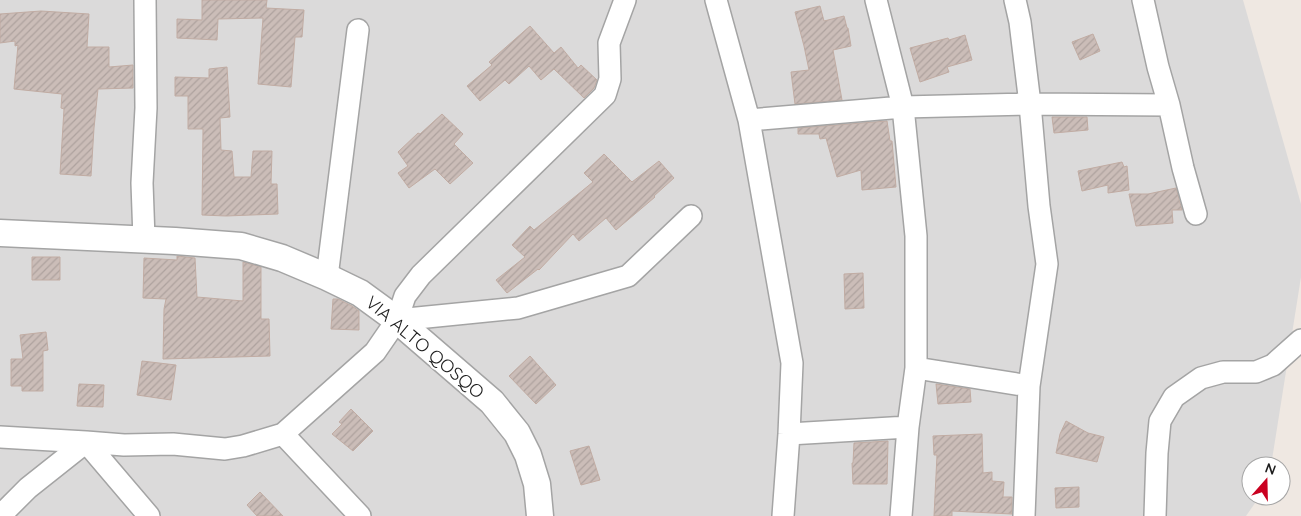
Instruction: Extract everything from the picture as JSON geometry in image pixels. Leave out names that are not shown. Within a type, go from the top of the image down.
[{"type":"street","points":[[144,239],[142,206],[146,108],[145,0]]},
{"type":"street","points":[[0,437],[124,445],[173,444],[225,449],[243,446],[283,434],[375,352],[397,320],[405,296],[421,275],[605,94],[610,79],[609,43],[624,0]]},
{"type":"street","points":[[716,0],[749,120],[792,363],[783,516]]},
{"type":"street","points":[[876,0],[903,107],[916,236],[916,368],[908,428],[901,516]]},
{"type":"street","points":[[1015,0],[1020,22],[1030,104],[1039,206],[1047,264],[1029,386],[1024,516]]},
{"type":"street","points":[[1143,0],[1183,168],[1196,214]]},
{"type":"street","points":[[327,276],[358,30]]},
{"type":"street","points":[[749,120],[903,107],[1030,104],[1169,105]]},
{"type":"street","points":[[397,320],[518,308],[628,276],[691,216]]},
{"type":"street","name":"VIA ALTO QOSQO","points":[[0,233],[144,239],[241,246],[282,258],[327,276],[360,293],[397,320],[492,402],[517,433],[528,455],[537,484],[540,516]]},
{"type":"street","points":[[1155,516],[1160,421],[1174,397],[1201,378],[1223,372],[1256,372],[1273,365],[1301,340]]},
{"type":"street","points":[[916,368],[1029,386]]},
{"type":"street","points":[[789,434],[908,428]]},
{"type":"street","points":[[283,434],[360,516]]},
{"type":"street","points":[[0,516],[28,488],[86,442]]},
{"type":"street","points":[[86,442],[149,516]]},
{"type":"shaded area","points":[[0,0],[1243,0],[1301,204],[1301,277],[1273,456],[1241,456],[1241,506],[1253,506],[1246,516],[0,516]]},
{"type":"building","points":[[202,0],[267,0],[266,8],[304,10],[302,37],[295,37],[291,87],[258,84],[263,18],[218,19],[217,40],[177,38],[177,19],[202,20]]},
{"type":"building","points":[[820,6],[824,21],[844,16],[848,28],[851,46],[833,50],[842,100],[795,104],[791,72],[809,70],[795,12]]},
{"type":"building","points":[[41,11],[89,14],[87,47],[109,47],[109,67],[133,65],[133,88],[98,89],[91,176],[60,174],[64,109],[61,108],[62,94],[14,89],[18,45],[15,46],[15,41],[0,43],[0,14]]},
{"type":"building","points":[[530,26],[554,53],[561,47],[578,68],[581,65],[597,80],[594,88],[584,98],[554,69],[541,80],[529,66],[509,84],[505,80],[480,101],[467,86],[492,65],[489,62]]},
{"type":"building","points":[[1093,34],[1100,51],[1080,60],[1072,42]]},
{"type":"building","points":[[965,35],[972,60],[947,67],[949,72],[920,82],[910,48]]},
{"type":"building","points":[[227,67],[230,117],[220,118],[221,150],[232,151],[234,177],[251,177],[253,151],[272,151],[271,184],[277,184],[278,214],[202,215],[203,129],[188,129],[188,96],[175,96],[175,77],[209,78],[209,69]]},
{"type":"building","points":[[442,114],[463,134],[454,144],[473,163],[450,184],[435,169],[409,188],[398,173],[408,166],[398,152]]},
{"type":"building","points":[[1052,117],[1087,117],[1088,130],[1054,133]]},
{"type":"building","points":[[887,121],[890,141],[892,141],[896,187],[862,190],[861,170],[837,177],[826,138],[820,139],[819,134],[798,134],[798,128]]},
{"type":"building","points":[[604,154],[632,182],[659,161],[674,178],[616,230],[606,218],[579,241],[573,234],[539,270],[507,293],[496,280],[525,257],[512,245],[530,226],[534,230],[593,182],[584,173]]},
{"type":"building","points":[[1122,162],[1124,167],[1127,166],[1129,190],[1108,193],[1108,185],[1082,191],[1078,171]]},
{"type":"building","points":[[1176,188],[1182,210],[1172,210],[1173,223],[1136,226],[1129,194],[1148,194]]},
{"type":"building","points":[[177,256],[195,258],[197,297],[243,301],[243,262],[261,267],[261,319],[269,319],[270,356],[163,359],[166,299],[143,298],[144,258],[177,260]]},
{"type":"building","points":[[32,257],[60,257],[60,280],[32,280]]},
{"type":"building","points":[[863,273],[864,308],[845,309],[844,274]]},
{"type":"building","points":[[333,299],[338,299],[359,311],[359,330],[331,329]]},
{"type":"building","points":[[46,332],[48,350],[43,351],[43,391],[22,391],[22,386],[11,386],[11,359],[23,359],[20,335]]},
{"type":"building","points":[[530,356],[556,385],[536,404],[509,376]]},
{"type":"building","points":[[142,361],[176,365],[171,400],[137,395]]},
{"type":"building","points":[[79,384],[104,385],[103,407],[77,406]]},
{"type":"building","points":[[936,384],[970,389],[971,402],[938,404]]},
{"type":"building","points":[[351,409],[373,431],[353,451],[332,434],[342,424],[339,422]]},
{"type":"building","points":[[1066,421],[1088,433],[1104,437],[1097,462],[1056,453],[1060,434]]},
{"type":"building","points":[[982,434],[983,473],[992,472],[992,481],[1004,482],[1003,497],[1012,497],[1012,514],[952,511],[952,516],[934,516],[937,455],[934,455],[933,436]]},
{"type":"building","points":[[888,441],[887,484],[853,484],[852,463],[854,443]]},
{"type":"building","points":[[589,446],[600,480],[581,485],[570,451]]},
{"type":"building","points":[[1079,487],[1079,507],[1056,508],[1055,488]]},
{"type":"building","points":[[260,492],[283,516],[257,516],[247,505]]}]
